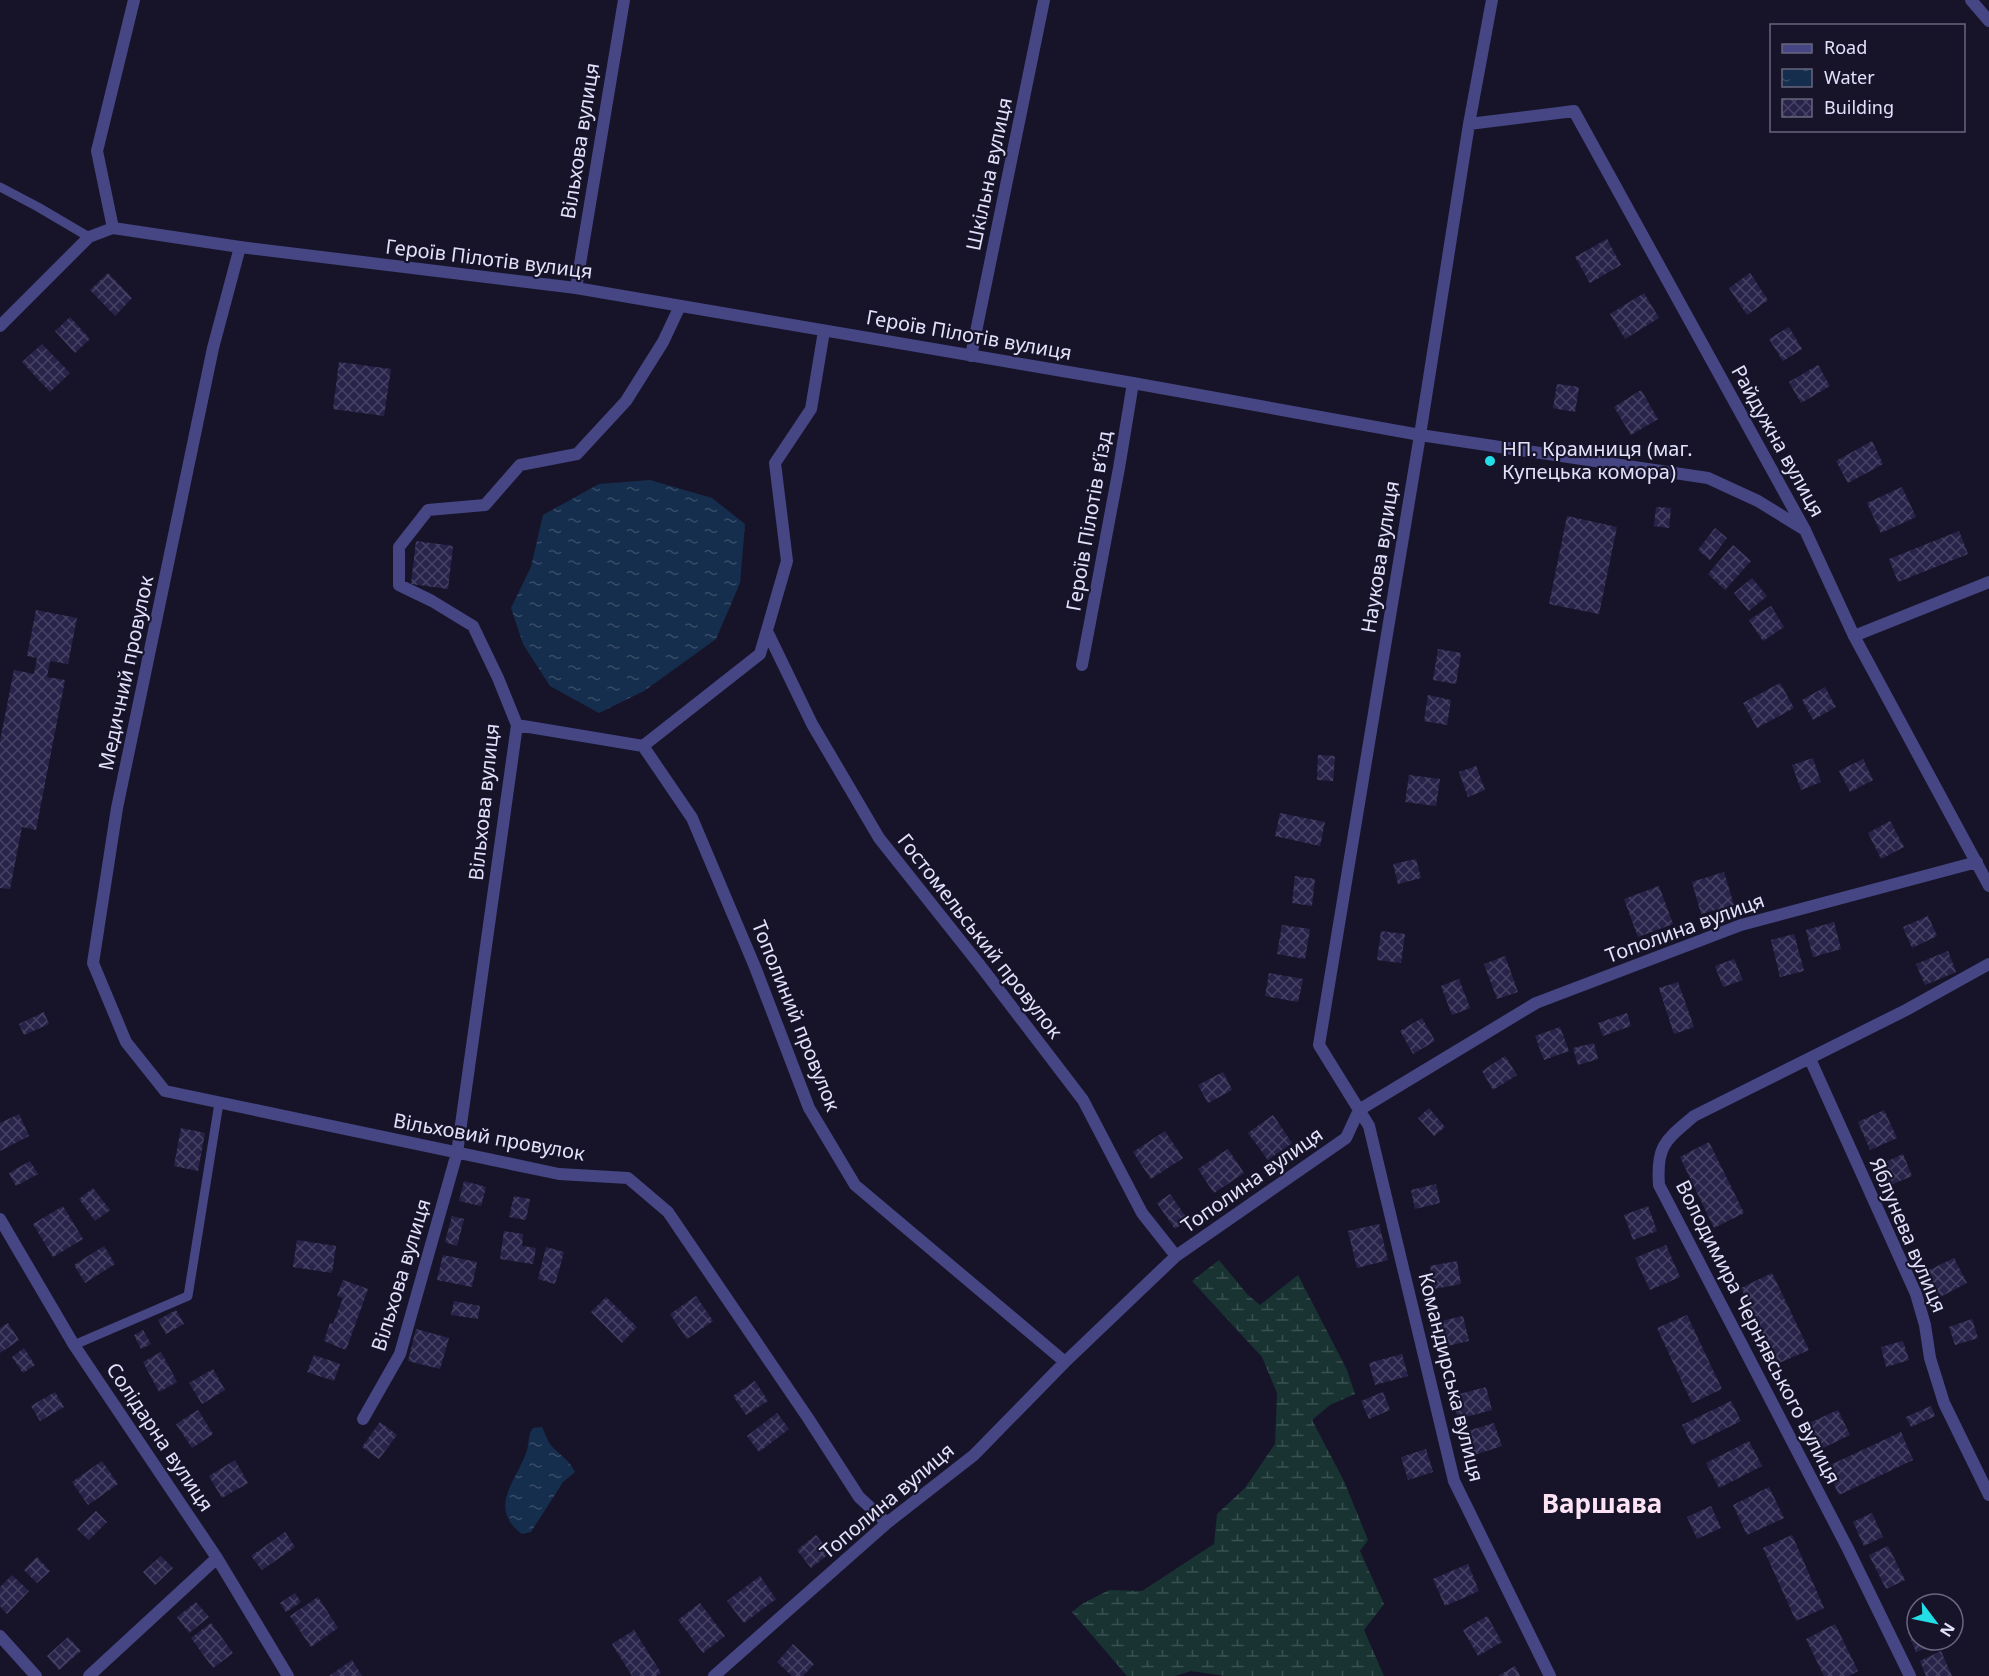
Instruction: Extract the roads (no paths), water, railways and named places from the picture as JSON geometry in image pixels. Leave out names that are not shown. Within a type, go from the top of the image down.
[{"type":"street","points":[[0,326],[89,237],[113,228],[97,151],[134,0]]},
{"type":"street","name":"Вільхова вулиця","points":[[576,288],[624,0]]},
{"type":"street","name":"Шкільна вулиця","points":[[971,356],[1044,0]]},
{"type":"street","name":"Наукова вулиця","points":[[1359,1110],[1319,1046],[1469,124],[1492,0]]},
{"type":"street","points":[[1971,0],[1989,21]]},
{"type":"street","name":"Райдужна вулиця","points":[[1469,124],[1574,111],[1805,530],[1854,636],[1989,886]]},
{"type":"street","name":"Героїв Пілотів вулиця","points":[[113,228],[240,247],[576,288],[1133,383],[1420,435],[1708,478],[1758,501],[1805,530]]},
{"type":"street","name":"Медичний провулок","points":[[165,1091],[126,1042],[93,963],[122,785],[213,348],[240,247]]},
{"type":"street","name":"Вільхова вулиця","points":[[363,1419],[400,1354],[458,1153],[517,725],[473,626],[432,601],[399,585],[399,547],[428,510],[485,505],[520,465],[577,454],[626,401],[663,342],[680,306]]},
{"type":"street","points":[[517,725],[644,746],[760,654],[787,561],[775,463],[811,409],[824,330]]},
{"type":"street","name":"Героїв Пілотів в’їзд","points":[[1082,665],[1133,383]]},
{"type":"street","points":[[1854,636],[1989,582]]},
{"type":"street","name":"Гостомельський провулок","points":[[767,631],[812,724],[879,838],[1083,1100],[1142,1213],[1176,1256]]},
{"type":"street","name":"Тополиний провулок","points":[[644,746],[692,819],[755,967],[809,1108],[855,1185],[1065,1362]]},
{"type":"street","name":"Тополина вулиця","points":[[714,1676],[887,1523],[974,1455],[1065,1362],[1176,1256],[1346,1138],[1359,1110],[1536,1003],[1741,925],[1977,862]]},
{"type":"street","name":"Володимира Чернявського вулиця","points":[[1910,1676],[1848,1549],[1659,1185],[1658,1163],[1667,1139],[1694,1116],[1906,1010],[1989,964]]},
{"type":"street","name":"Яблунева вулиця","points":[[1810,1059],[1916,1294],[1926,1325],[1930,1358],[1944,1403],[1989,1495]]},
{"type":"street","name":"Вільховий провулок","points":[[165,1091],[559,1174],[628,1178],[668,1212],[859,1497],[887,1523]]},
{"type":"street","name":"Командирська вулиця","points":[[1359,1110],[1369,1126],[1454,1481],[1550,1676]]},
{"type":"street","name":"Солідарна вулиця","points":[[0,1219],[74,1345],[218,1558],[288,1676]]},
{"type":"street","points":[[89,1676],[218,1558]]},
{"type":"street","points":[[0,1636],[36,1676]]},
{"type":"lane","points":[[0,188],[89,237]]},
{"type":"lane","points":[[74,1345],[188,1296],[219,1103]]},
{"type":"water","points":[[650,480],[712,498],[745,524],[740,583],[716,639],[644,691],[599,713],[550,686],[523,644],[511,608],[531,567],[543,515],[599,484]]},
{"type":"water","points":[[542,1427],[548,1441],[575,1472],[563,1482],[531,1532],[522,1534],[506,1514],[505,1503],[527,1450],[531,1431],[533,1428]]},
{"type":"place","name":"НП. Крамниця (маг. Купецька комора)","points":[[1490,461]]},
{"type":"district","name":"Варшава","points":[[1602,1504]]}]
